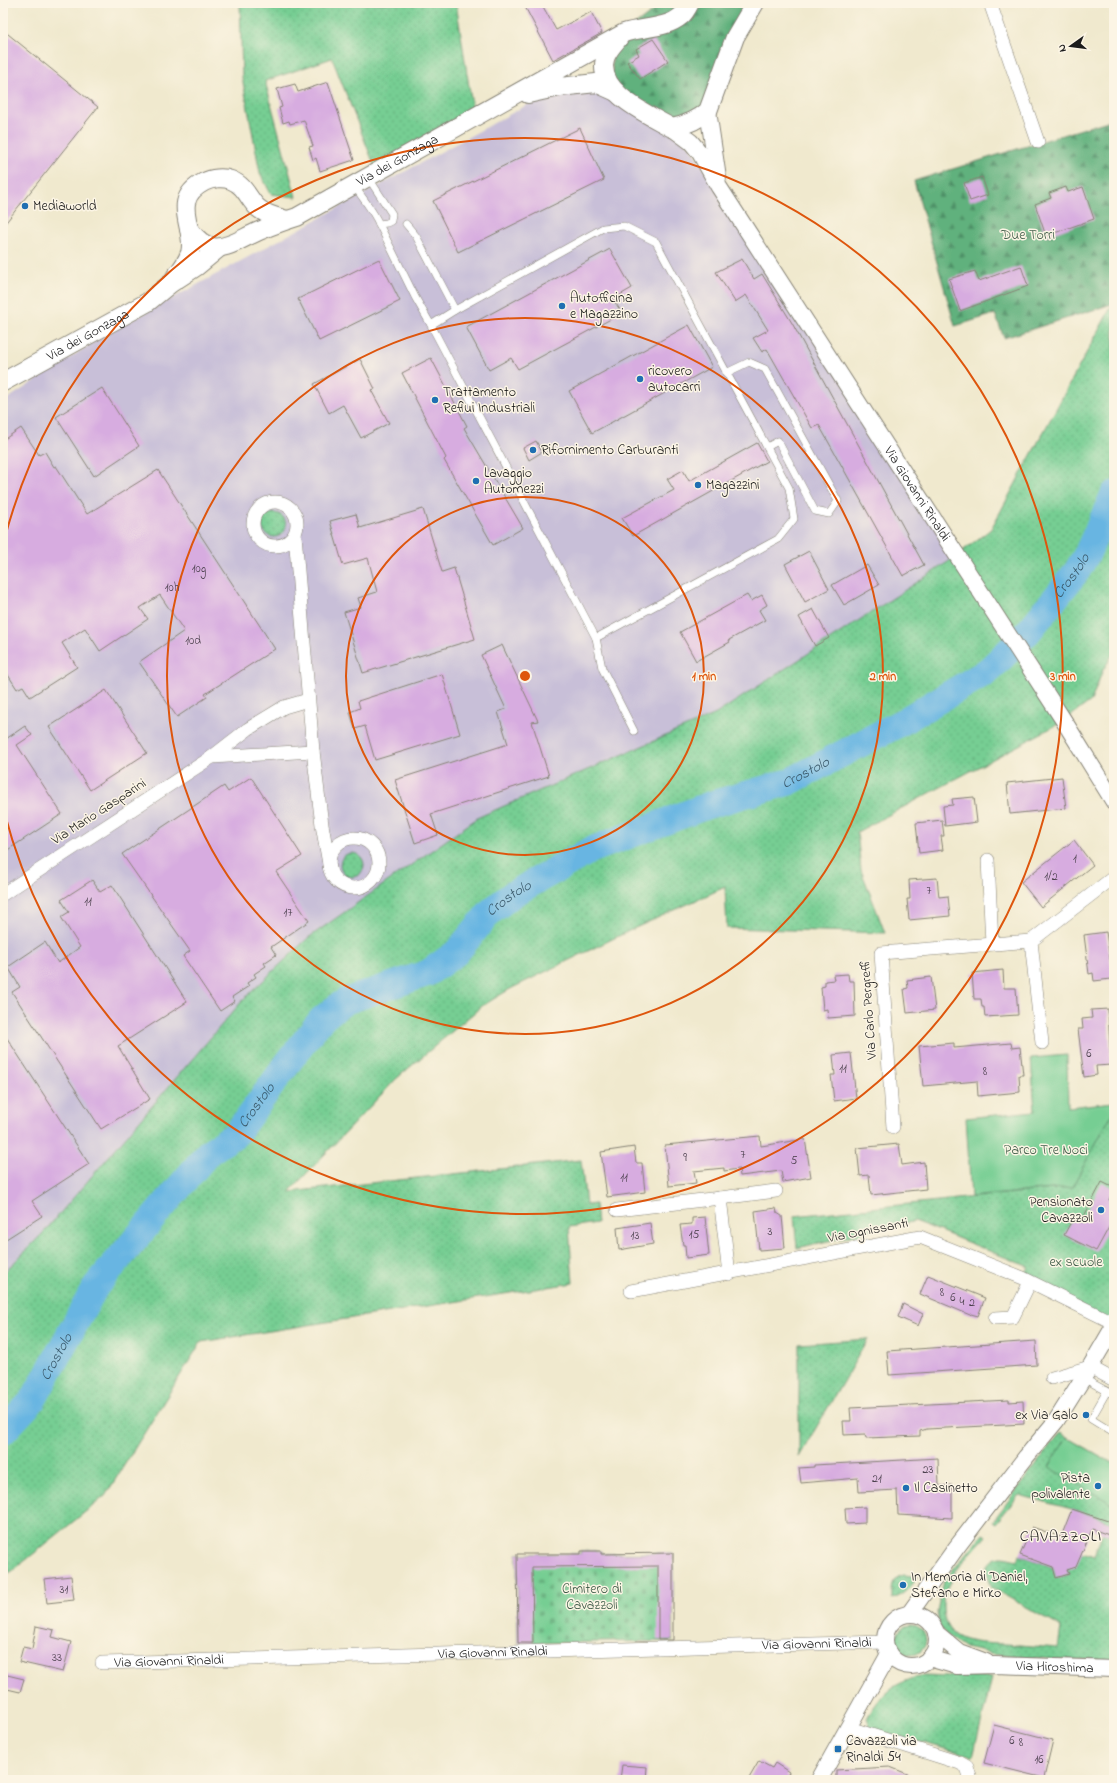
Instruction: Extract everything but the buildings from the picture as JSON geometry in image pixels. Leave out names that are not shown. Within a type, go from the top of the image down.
[{"type":"main road","name":"Via dei Gonzaga","points":[[3,382],[148,302],[219,248],[231,246],[241,240],[287,220],[297,218],[624,33],[637,29],[663,25],[673,21],[682,16],[690,3]]},
{"type":"main road","points":[[672,128],[692,122],[708,111],[735,37],[755,3]]},
{"type":"main road","name":"Via dei Gonzaga","points":[[624,33],[612,46],[605,58],[608,80],[624,101],[672,128]]},
{"type":"main road","name":"Via dei Gonzaga","points":[[508,99],[560,87],[596,83],[616,92]]},
{"type":"main road","name":"Via dei Gonzaga","points":[[170,284],[182,268],[190,253],[189,229],[185,217],[186,204],[194,190],[200,184],[215,178],[230,180],[242,186],[258,208],[267,214],[287,220]]},
{"type":"main road","points":[[241,240],[249,233],[255,218],[250,196]]},
{"type":"main road","points":[[189,229],[201,243],[219,248]]},
{"type":"street","points":[[990,3],[1038,142]]},
{"type":"street","name":"Via Giovanni Rinaldi","points":[[708,111],[719,187]]},
{"type":"street","name":"Via Giovanni Rinaldi","points":[[672,128],[691,142],[700,153],[719,187],[1043,689],[1114,802]]},
{"type":"street","points":[[276,501],[290,507],[297,520],[297,528],[294,535],[291,540],[280,546],[265,544],[259,540],[252,526],[256,511],[268,502],[276,501]]},
{"type":"street","points":[[294,535],[313,751],[322,825],[330,869],[339,883],[351,888],[363,887],[370,883],[376,876],[379,868],[379,860],[377,852],[372,845],[357,838],[348,839],[341,842],[331,854],[330,869]]},
{"type":"street","points":[[280,546],[296,565]]},
{"type":"street","name":"Via Mario Gasparini","points":[[3,894],[212,757],[248,729],[277,711],[308,700]]},
{"type":"street","name":"Via Mario Gasparini","points":[[212,757],[313,751]]},
{"type":"street","points":[[322,825],[334,835],[348,839]]},
{"type":"street","points":[[988,860],[992,944]]},
{"type":"street","points":[[1042,1043],[1030,941],[1114,877]]},
{"type":"street","name":"Via Carlo Pergreffi","points":[[893,1127],[881,953],[1030,941]]},
{"type":"street","points":[[617,1210],[776,1191]]},
{"type":"street","points":[[720,1198],[729,1274]]},
{"type":"street","name":"Via Ognissanti","points":[[631,1291],[920,1238],[1030,1282],[1114,1325]]},
{"type":"street","points":[[995,1318],[1013,1317],[1030,1282]]},
{"type":"street","name":"Via Giovanni Rinaldi","points":[[819,1780],[873,1683],[887,1648],[887,1630],[896,1618],[909,1614],[935,1577],[1026,1457],[1056,1421],[1087,1373],[1114,1325]]},
{"type":"street","points":[[1052,1378],[1087,1373],[1110,1386]]},
{"type":"street","name":"Via Giovanni Rinaldi","points":[[927,1619],[935,1577]]},
{"type":"street","points":[[873,1683],[904,1665],[913,1666],[922,1664],[934,1651],[937,1642],[936,1633],[932,1626],[927,1619],[921,1616],[909,1614]]},
{"type":"street","name":"Via Hiroshima","points":[[936,1633],[959,1652],[995,1665]]},
{"type":"street","name":"Via Giovanni Rinaldi","points":[[102,1663],[887,1648]]},
{"type":"street","name":"Via Giovanni Rinaldi","points":[[887,1648],[898,1663],[904,1665]]},
{"type":"street","name":"Via Hiroshima","points":[[929,1658],[956,1666],[995,1665],[1114,1669]]},
{"type":"street","points":[[849,1728],[960,1763],[967,1767],[971,1780]]},
{"type":"lane","points":[[361,181],[366,204],[374,212],[415,297],[596,638],[602,668],[634,731]]},
{"type":"lane","points":[[361,181],[392,214],[391,221],[379,224]]},
{"type":"lane","points":[[406,224],[416,236],[455,310]]},
{"type":"lane","points":[[431,325],[455,310],[602,228],[624,226],[656,242],[789,488],[794,519],[778,539],[596,638]]},
{"type":"lane","points":[[726,373],[749,362],[765,369],[838,502],[829,514],[815,511],[778,442],[767,447]]},
{"type":"lane","points":[[1110,1386],[1114,1395]]},
{"type":"lane","points":[[1110,1386],[1091,1419],[1112,1432]]},
{"type":"shaded area","points":[[596,83],[688,144],[957,556],[716,714],[479,817],[243,1000],[44,1232],[3,1274],[3,402],[103,336],[560,87]]},
{"type":"green space","points":[[240,3],[456,3],[473,112],[375,167],[332,58],[265,81],[296,197],[271,194],[260,173],[242,77]]},
{"type":"green space","points":[[664,3],[755,3],[708,111],[683,126],[612,86],[612,47],[624,33]]},
{"type":"green space","name":"Due Torri","points":[[1114,119],[1114,302],[1112,304],[1004,338],[995,314],[955,326],[914,181]]},
{"type":"green space","points":[[1114,302],[1114,652],[1102,672],[1091,701],[1064,721],[857,832],[861,870],[885,933],[727,928],[725,887],[633,929],[510,989],[482,1006],[396,1079],[289,1192],[581,1160],[586,1205],[595,1204],[597,1223],[569,1227],[573,1283],[201,1342],[105,1496],[11,1572],[3,1575],[3,1274],[44,1232],[243,1000],[308,938],[479,817],[716,714],[948,562],[991,529]]},
{"type":"green space","points":[[274,513],[282,517],[286,525],[282,533],[274,537],[266,533],[262,525],[266,517]]},
{"type":"green space","points":[[352,853],[361,856],[364,865],[361,874],[352,877],[343,874],[340,865],[343,856]]},
{"type":"green space","name":"Parco Tre Noci","points":[[1067,1055],[1068,1107],[1114,1102],[1114,1110],[1072,1187],[971,1197],[966,1118],[1035,1111],[1031,1058]]},
{"type":"green space","name":"ex scuole","points":[[1114,1110],[1114,1323],[1023,1278],[1029,1267],[915,1221],[797,1248],[794,1216],[1072,1187]]},
{"type":"green space","points":[[868,1339],[799,1457],[799,1344]]},
{"type":"green space","points":[[1060,1433],[1114,1464],[1114,1523],[1072,1509],[1019,1495],[996,1523],[993,1521]]},
{"type":"green space","name":"Pista polivalente","points":[[1067,1437],[1114,1464],[1114,1505],[1049,1467]]},
{"type":"green space","points":[[1114,1523],[1114,1660],[1050,1659],[989,1653],[965,1648],[940,1630],[937,1612],[944,1581],[983,1534],[986,1536],[966,1558],[948,1585],[943,1608],[945,1620],[949,1629],[964,1640],[974,1642],[1058,1648],[1061,1627],[992,1588],[989,1584],[987,1574],[989,1564],[996,1558],[1002,1557],[1018,1560],[1020,1555],[1053,1567],[1057,1578],[1069,1574],[1067,1570],[1082,1552],[1094,1556],[1103,1533],[1109,1535]]},
{"type":"green space","name":"Cimitero di Cavazzoli","points":[[581,1551],[601,1551],[602,1554],[673,1553],[673,1641],[518,1643],[517,1554],[581,1554]]},
{"type":"green space","name":"In Memoria di Daniel, Stefano e Mirko","points":[[905,1575],[917,1577],[907,1590],[892,1599],[893,1583],[900,1576]]},
{"type":"green space","points":[[911,1625],[917,1626],[925,1634],[925,1646],[917,1654],[911,1655],[905,1654],[897,1646],[896,1640],[897,1634],[905,1626]]},
{"type":"green space","points":[[924,1675],[992,1678],[973,1756],[871,1729],[867,1718],[884,1694],[897,1685]]},
{"type":"waterway","name":"Crostolo","points":[[3,1432],[33,1400],[96,1286],[209,1152],[236,1134],[321,1020],[346,1001],[428,973],[456,953],[490,912],[513,894],[591,850],[709,805],[789,782],[902,722],[983,674],[1028,632],[1077,571],[1087,554],[1114,494]]},
{"type":"place","name":"Mediaworld","points":[[25,206]]},
{"type":"place","name":"Autofficina e Magazzino","points":[[562,306]]},
{"type":"place","name":"ricovero autocarri","points":[[640,379]]},
{"type":"place","name":"Trattamento Reflui Industriali","points":[[435,400]]},
{"type":"place","name":"Rifornimento Carburanti","points":[[533,450]]},
{"type":"place","name":"Lavaggio Automezzi","points":[[476,481]]},
{"type":"place","name":"Magazzini","points":[[698,485]]},
{"type":"place","name":"Pensionato Cavazzoli","points":[[1101,1210]]},
{"type":"place","name":"ex Via Galo","points":[[1086,1415]]},
{"type":"place","name":"Pista polivalente","points":[[1098,1486]]},
{"type":"place","name":"Il Casinetto","points":[[906,1488]]},
{"type":"place","name":"In Memoria di Daniel, Stefano e Mirko","points":[[903,1585]]},
{"type":"place","name":"Cavazzoli via Rinaldi 54","points":[[838,1749]]},
{"type":"district","name":"CAVAZZOLI","points":[[1061,1537]]}]
